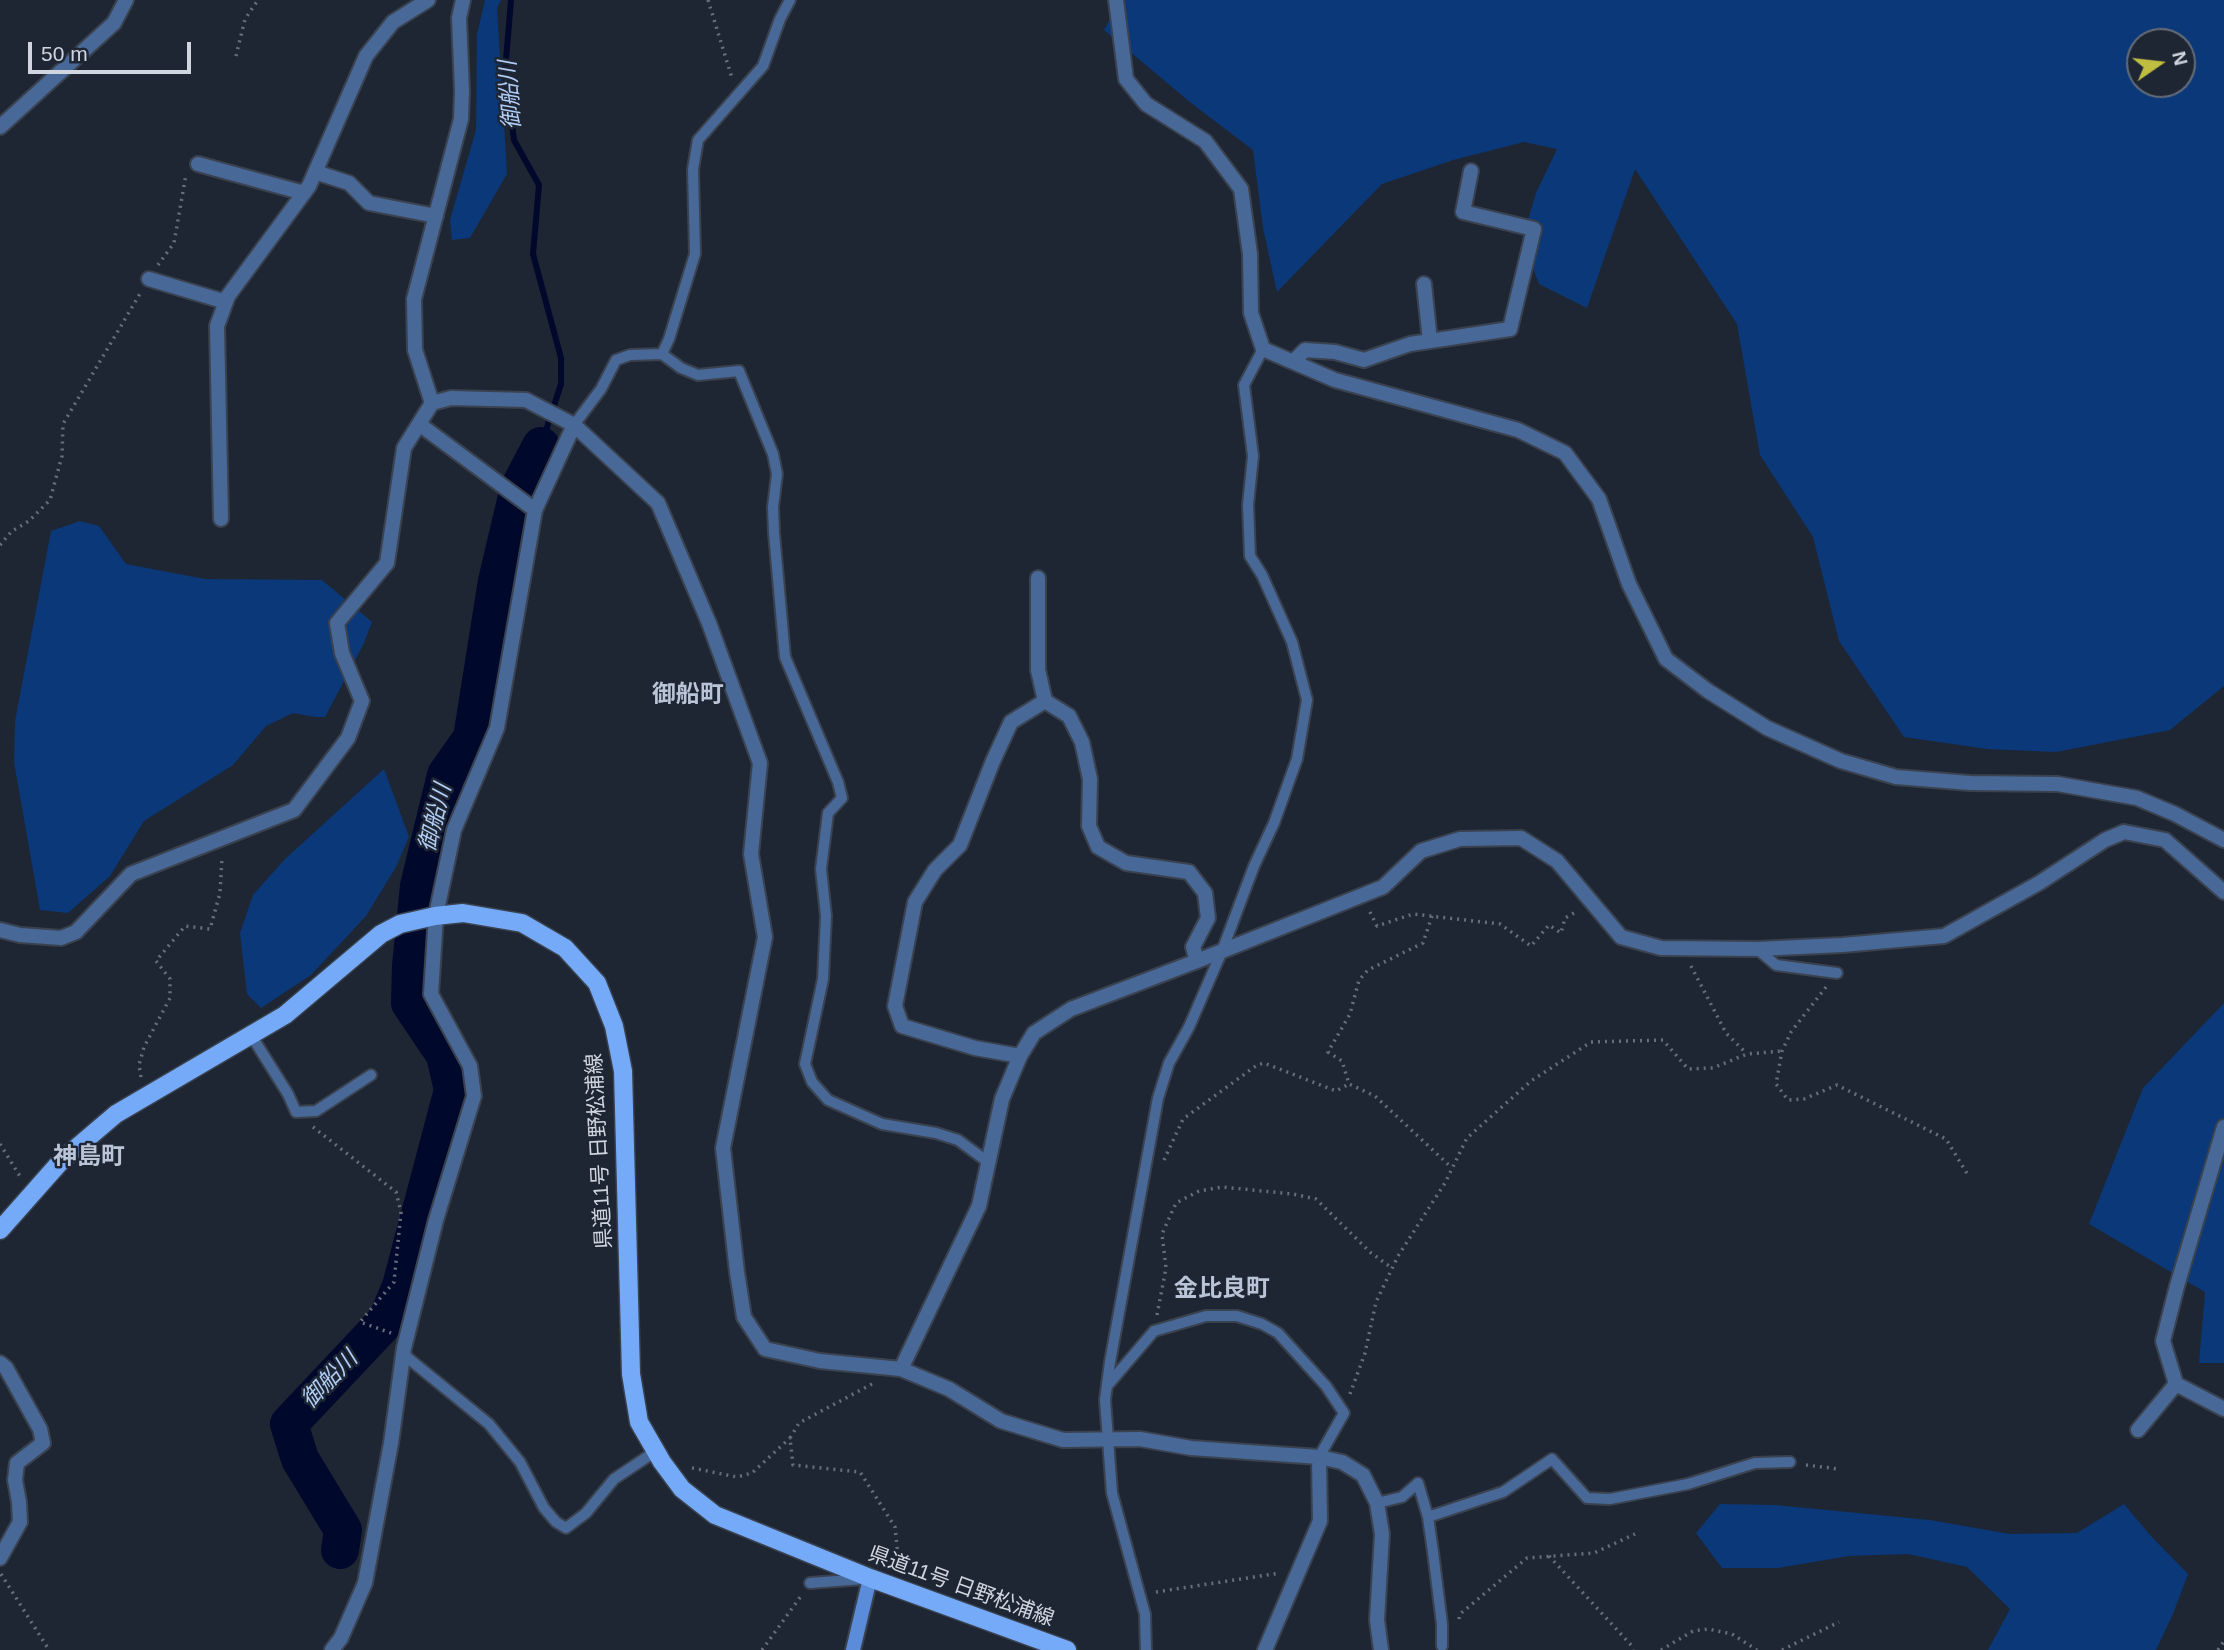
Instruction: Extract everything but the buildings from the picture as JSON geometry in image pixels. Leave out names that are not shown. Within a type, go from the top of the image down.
[{"type":"main road","name":"県道11号 日野松浦線","points":[[0,1230],[62,1160],[116,1114],[285,1015],[381,934],[400,924],[463,913],[522,923],[565,948],[597,983],[614,1026],[623,1071],[631,1374],[639,1422],[682,1489],[715,1515],[870,1578],[1067,1650]]},
{"type":"street","points":[[0,127],[114,23],[126,0]]},
{"type":"street","points":[[221,519],[217,326],[226,302],[316,172],[366,57],[393,22],[428,0]]},
{"type":"street","points":[[432,402],[415,350],[414,299],[461,119],[460,18],[463,0]]},
{"type":"street","points":[[1116,0],[1126,79],[1146,104],[1205,141],[1241,189],[1250,254],[1251,313],[1263,349],[1335,380],[1518,430],[1565,453],[1599,499],[1629,584],[1666,659],[1708,691],[1767,728],[1841,761],[1896,777],[1970,783],[2058,784],[2137,798],[2175,814],[2224,840]]},
{"type":"street","points":[[198,164],[304,193]]},
{"type":"street","points":[[1293,362],[1306,349],[1335,352],[1364,360],[1410,344],[1510,329],[1534,229],[1463,212],[1471,171]]},
{"type":"street","points":[[316,172],[349,183],[369,203],[436,216]]},
{"type":"street","points":[[149,279],[226,302]]},
{"type":"street","points":[[1424,284],[1430,341]]},
{"type":"street","points":[[0,930],[20,935],[61,938],[76,932],[131,874],[294,810],[348,738],[362,701],[342,653],[337,622],[387,563],[404,447],[432,402],[451,398],[526,400],[574,425],[658,503],[709,623],[760,764],[751,854],[765,937],[723,1148],[744,1317],[765,1349],[820,1361],[901,1369],[949,1389],[1001,1421],[1062,1440],[1140,1439],[1191,1448],[1319,1457],[1342,1462],[1363,1475],[1377,1503],[1382,1534],[1377,1620],[1381,1650]]},
{"type":"street","points":[[419,424],[535,510]]},
{"type":"street","points":[[332,1650],[341,1638],[365,1583],[391,1443],[406,1339],[436,1220],[474,1096],[470,1066],[431,994],[436,916],[454,830],[497,728],[535,510],[574,425]]},
{"type":"street","points":[[1038,578],[1038,670],[1045,701],[1069,716],[1082,742],[1090,779],[1088,826],[1098,847],[1126,863],[1189,872],[1205,893],[1208,918],[1193,947],[1197,961]]},
{"type":"street","points":[[1020,1056],[975,1048],[902,1026],[895,1006],[915,902],[935,870],[960,845],[1011,722],[1045,701]]},
{"type":"street","points":[[901,1369],[979,1206],[1002,1099],[1020,1056],[1034,1033],[1071,1009],[1383,887],[1421,850],[1460,839],[1521,838],[1557,861],[1621,937],[1661,948],[1757,949],[1944,936],[2039,883],[2105,840],[2124,832],[2165,840],[2224,892]]},
{"type":"street","points":[[2224,1127],[2163,1341],[2176,1384],[2224,1409]]},
{"type":"street","points":[[0,1363],[6,1368],[40,1429],[43,1443],[18,1463],[15,1480],[20,1522],[0,1558]]},
{"type":"street","points":[[2138,1430],[2176,1384]]},
{"type":"street","points":[[1265,1650],[1320,1521],[1319,1457]]},
{"type":"street","points":[[853,1650],[870,1578]]},
{"type":"lane","points":[[662,354],[695,254],[692,169],[698,140],[763,66],[790,0]]},
{"type":"lane","points":[[1146,1650],[1144,1614],[1112,1493],[1105,1400],[1107,1386],[1158,1098],[1169,1063],[1189,1027],[1274,823],[1297,759],[1307,700],[1292,642],[1262,575],[1250,556],[1248,505],[1253,456],[1244,385],[1263,349]]},
{"type":"lane","points":[[574,425],[601,389],[616,360],[630,355],[662,354],[681,368],[698,375],[738,371],[773,454],[777,474],[773,507],[774,533],[785,657],[838,782],[842,798],[828,813],[821,869],[826,916],[823,979],[805,1064],[812,1082],[828,1100],[883,1124],[936,1133],[958,1140],[988,1162]]},
{"type":"lane","points":[[1757,949],[1776,965],[1837,973]]},
{"type":"lane","points":[[251,1035],[288,1094],[296,1112],[316,1111],[371,1075]]},
{"type":"lane","points":[[1107,1386],[1154,1331],[1206,1316],[1237,1316],[1262,1324],[1278,1333],[1326,1386],[1344,1413],[1319,1457]]},
{"type":"lane","points":[[403,1354],[489,1424],[520,1462],[544,1508],[556,1522],[566,1528],[586,1513],[614,1479],[659,1457]]},
{"type":"lane","points":[[1427,1517],[1503,1492],[1552,1458],[1587,1498],[1609,1499],[1688,1484],[1755,1463],[1790,1462]]},
{"type":"lane","points":[[1377,1503],[1402,1497],[1418,1483],[1427,1517],[1442,1625],[1442,1646]]},
{"type":"lane","points":[[810,1583],[870,1578]]},
{"type":"path","points":[[236,56],[245,19],[258,0]]},
{"type":"path","points":[[708,0],[737,95]]},
{"type":"path","points":[[0,545],[12,531],[29,521],[50,500],[62,456],[63,424],[149,279],[174,243],[186,174],[198,164]]},
{"type":"path","points":[[144,1098],[139,1065],[144,1047],[170,998],[170,979],[156,961],[185,926],[210,929],[220,893],[223,838]]},
{"type":"path","points":[[1369,910],[1377,926],[1413,914],[1500,924],[1531,946],[1549,925],[1560,933],[1565,918],[1575,912],[1585,920]]},
{"type":"path","points":[[1432,916],[1423,943],[1368,970],[1359,980],[1350,1014],[1328,1052],[1342,1061],[1349,1084],[1375,1096],[1452,1168]]},
{"type":"path","points":[[1681,948],[1726,1033],[1747,1054]]},
{"type":"path","points":[[1837,973],[1791,1032],[1782,1051],[1776,1084],[1788,1100],[1804,1100],[1837,1085],[1946,1139],[1968,1175]]},
{"type":"path","points":[[1344,1413],[1365,1353],[1376,1303],[1392,1268],[1467,1138],[1531,1081],[1591,1042],[1663,1040],[1688,1069],[1713,1068],[1747,1054],[1782,1051]]},
{"type":"path","points":[[1160,1169],[1183,1119],[1257,1065],[1264,1063],[1336,1091],[1349,1084]]},
{"type":"path","points":[[308,1112],[312,1125],[396,1192],[401,1212],[394,1282],[359,1322],[406,1339]]},
{"type":"path","points":[[0,1144],[32,1194]]},
{"type":"path","points":[[1154,1331],[1166,1268],[1162,1234],[1176,1203],[1199,1191],[1222,1187],[1316,1199],[1371,1253],[1392,1268]]},
{"type":"path","points":[[659,1457],[737,1477],[752,1474],[790,1438],[799,1423],[901,1369]]},
{"type":"path","points":[[790,1438],[793,1465],[860,1472],[895,1527],[902,1590]]},
{"type":"path","points":[[1790,1462],[1838,1469]]},
{"type":"path","points":[[1442,1646],[1450,1646],[1460,1614],[1527,1558],[1594,1553],[1635,1534]]},
{"type":"path","points":[[1549,1556],[1633,1650]]},
{"type":"path","points":[[1139,1594],[1299,1570]]},
{"type":"path","points":[[0,1572],[50,1650]]},
{"type":"path","points":[[762,1650],[810,1583]]},
{"type":"path","points":[[1782,1650],[1839,1622]]},
{"type":"path","points":[[1661,1650],[1693,1632],[1707,1629],[1732,1634],[1757,1650]]},
{"type":"path","points":[[2218,1650],[2224,1641]]},
{"type":"shaded area","points":[[485,0],[501,0],[497,8],[507,174],[470,238],[452,240],[450,220],[476,130],[477,34]]},
{"type":"shaded area","points":[[1121,0],[2224,0],[2224,686],[2170,730],[2056,752],[1987,749],[1904,737],[1839,641],[1813,537],[1760,455],[1737,324],[1635,169],[1587,308],[1539,284],[1522,240],[1536,193],[1557,149],[1524,142],[1453,160],[1382,184],[1277,292],[1263,228],[1253,150],[1191,103],[1104,30]]},
{"type":"shaded area","points":[[80,521],[99,526],[126,564],[205,579],[322,580],[372,622],[363,645],[325,717],[293,713],[266,726],[233,765],[144,821],[110,876],[68,913],[40,910],[14,762],[15,721],[51,531]]},
{"type":"shaded area","points":[[384,769],[409,837],[396,867],[366,916],[311,975],[261,1008],[247,994],[240,933],[253,895],[284,860]]},
{"type":"shaded area","points":[[2224,1003],[2224,1363],[2199,1363],[2205,1292],[2089,1224],[2143,1088]]},
{"type":"shaded area","points":[[1720,1504],[1775,1505],[1930,1520],[2010,1534],[2077,1533],[2124,1504],[2188,1574],[2156,1650],[1988,1650],[2010,1609],[1967,1567],[1908,1554],[1849,1556],[1778,1568],[1722,1568],[1696,1533]]},
{"type":"waterway","name":"御船川","points":[[511,0],[505,72],[514,140],[539,185],[533,254],[561,358],[561,384],[541,446]]},
{"type":"waterway","name":"御船川","points":[[340,1550],[343,1530],[300,1459],[289,1424],[387,1320],[401,1286],[453,1090],[445,1055],[410,1003],[419,886],[446,775],[472,738],[497,581],[519,488],[541,446]]},
{"type":"district","name":"御船町","points":[[688,695]]},
{"type":"district","name":"神島町","points":[[89,1157]]},
{"type":"district","name":"金比良町","points":[[1222,1289]]}]
